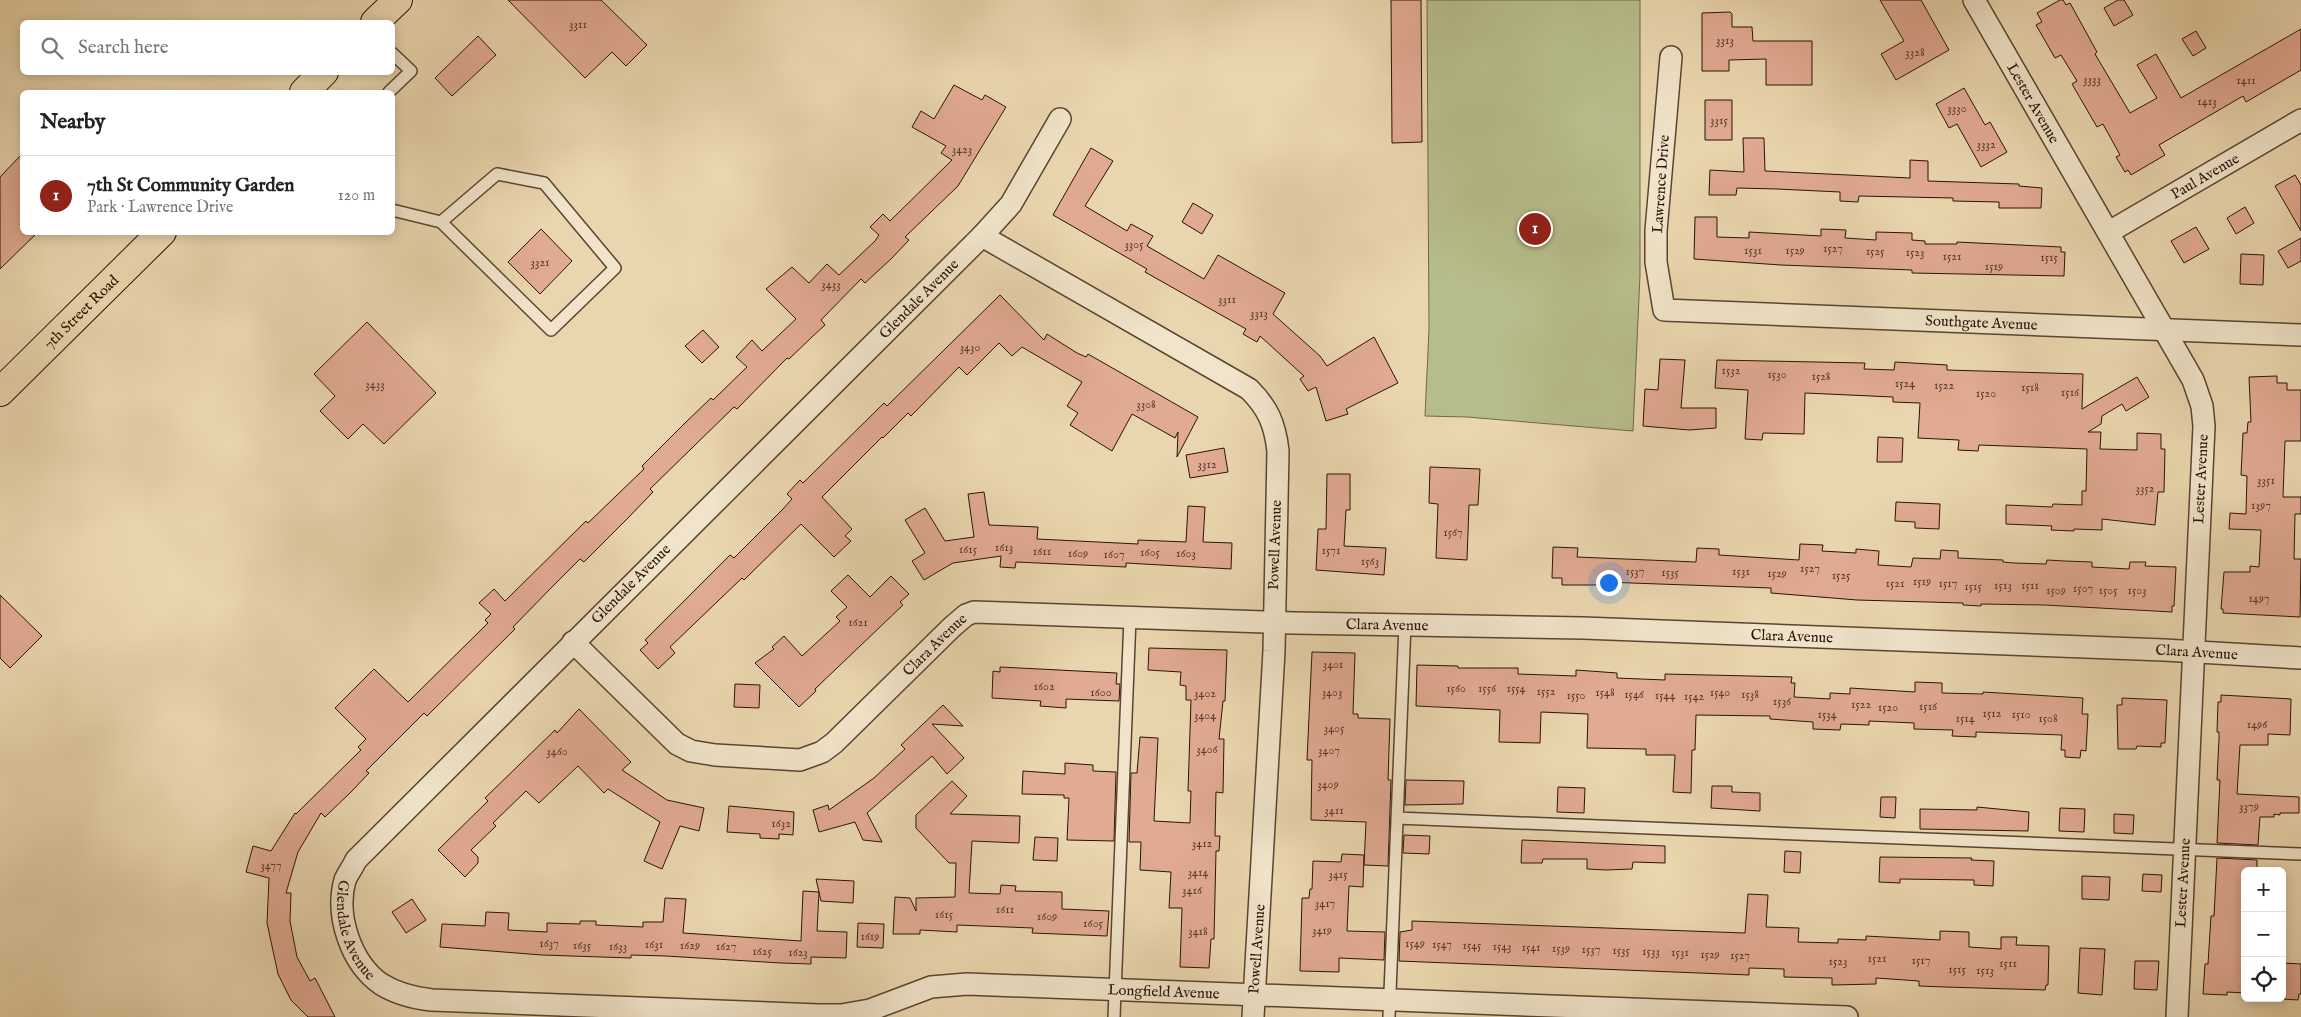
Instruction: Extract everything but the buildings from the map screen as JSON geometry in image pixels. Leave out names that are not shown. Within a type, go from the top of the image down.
[{"type":"main road","points":[[377,20],[398,0]]},
{"type":"main road","points":[[306,90],[321,75]]},
{"type":"main road","name":"7th Street Road","points":[[0,392],[159,235]]},
{"type":"street","name":"Lester Avenue","points":[[1974,0],[2193,380],[2202,406],[2204,426],[2177,1017]]},
{"type":"street","name":"Lawrence Drive","points":[[1664,310],[1656,262],[1656,231],[1671,57]]},
{"type":"street","name":"Glendale Avenue","points":[[485,1002],[413,998],[396,992],[375,979],[358,959],[345,928],[342,897],[346,879],[356,860],[982,236],[1011,204],[1060,119]]},
{"type":"street","name":"Paul Avenue","points":[[2109,232],[2301,120]]},
{"type":"street","name":"Powell Avenue","points":[[982,236],[1231,377],[1249,389],[1262,402],[1273,421],[1278,451],[1274,622],[1265,830],[1253,1017]]},
{"type":"street","name":"Southgate Avenue","points":[[1664,310],[2301,335]]},
{"type":"street","name":"Clara Avenue","points":[[573,642],[677,744],[691,751],[716,755],[800,760],[822,752],[834,744],[966,615],[974,612],[1274,622],[1573,627],[2301,658]]},
{"type":"street","name":"Longfield Avenue","points":[[485,1002],[841,1015],[870,1010],[912,994],[945,985],[1116,988],[1254,994],[1390,1008],[1847,1017]]},
{"type":"lane","points":[[391,90],[411,71],[395,56]]},
{"type":"lane","points":[[395,211],[441,222],[551,330],[615,268],[544,183],[497,174],[441,222]]},
{"type":"lane","points":[[1114,1017],[1130,618]]},
{"type":"lane","points":[[1390,1008],[1405,624]]},
{"type":"lane","points":[[1397,818],[2301,854]]},
{"type":"green space","points":[[1427,0],[1640,0],[1640,275],[1633,431],[1467,417],[1425,416],[1429,329]]},
{"type":"place","name":"7th St Community Garden","points":[[1535,229]]}]
